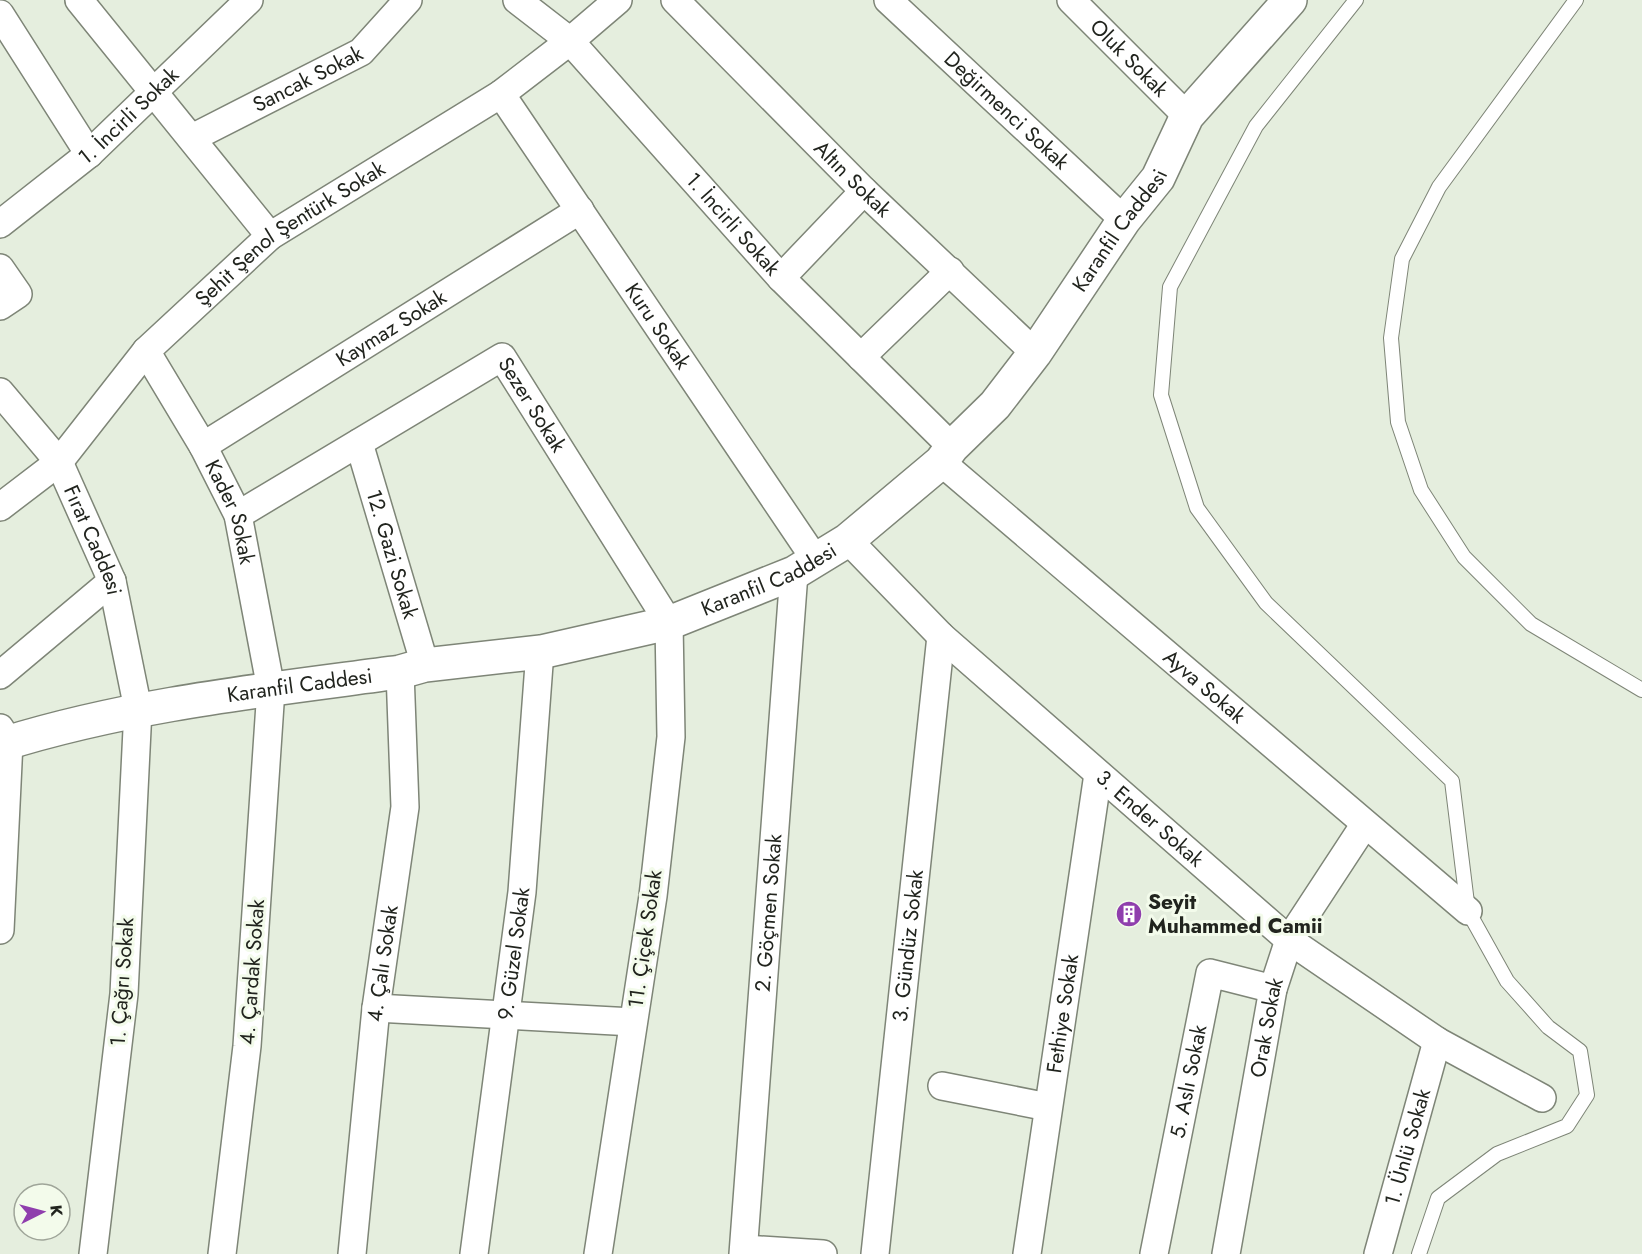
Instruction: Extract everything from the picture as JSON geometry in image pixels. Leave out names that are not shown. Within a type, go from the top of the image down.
[{"type":"street","points":[[79,0],[270,236]]},
{"type":"street","name":"1. İncirli Sokak","points":[[0,224],[89,154],[249,0]]},
{"type":"street","name":"Sancak Sokak","points":[[192,138],[361,52],[408,0]]},
{"type":"street","name":"1. İncirli Sokak","points":[[517,0],[570,41],[781,278],[861,357],[946,455]]},
{"type":"street","name":"Şehit Şenol Şentürk Sokak","points":[[0,507],[58,462],[146,351],[270,236],[501,94],[570,41],[618,0]]},
{"type":"street","name":"Altın Sokak","points":[[675,0],[864,191],[1035,353]]},
{"type":"street","name":"Değirmenci Sokak","points":[[888,0],[1124,220]]},
{"type":"street","name":"Oluk Sokak","points":[[1071,0],[1187,116]]},
{"type":"street","name":"Karanfil Caddesi","points":[[3,738],[42,732],[138,709],[540,651],[669,623],[804,566],[848,540],[946,455],[995,405],[1035,353],[1124,220],[1158,178],[1187,116],[1285,2]]},
{"type":"street","points":[[0,14],[89,154]]},
{"type":"street","name":"Kuru Sokak","points":[[501,94],[580,210],[804,566]]},
{"type":"street","points":[[781,278],[864,191]]},
{"type":"street","name":"Kaymaz Sokak","points":[[203,446],[580,210]]},
{"type":"street","points":[[0,268],[18,294],[0,306]]},
{"type":"street","points":[[861,357],[950,272]]},
{"type":"street","name":"Kader Sokak","points":[[146,351],[203,446],[238,515],[271,689]]},
{"type":"street","name":"Sezer Sokak","points":[[238,515],[502,357],[669,623]]},
{"type":"street","name":"Fırat Caddesi","points":[[0,392],[58,462],[112,581],[138,709]]},
{"type":"street","name":"12. Gazi Sokak","points":[[359,443],[413,669]]},
{"type":"street","name":"Ayva Sokak","points":[[946,455],[1365,824],[1468,911]]},
{"type":"street","name":"3. Ender Sokak","points":[[848,540],[941,636],[1289,940],[1437,1041],[1542,1098]]},
{"type":"street","name":"2. Göçmen Sokak","points":[[744,1251],[804,566]]},
{"type":"street","points":[[0,675],[112,581]]},
{"type":"street","name":"11. Çiçek Sokak","points":[[597,1254],[653,896],[671,737],[669,623]]},
{"type":"street","name":"3. Gündüz Sokak","points":[[875,1254],[941,636]]},
{"type":"street","name":"9. Güzel Sokak","points":[[474,1254],[522,892],[540,651]]},
{"type":"street","name":"4. Çalı Sokak","points":[[352,1254],[376,1008],[405,807],[413,669]]},
{"type":"street","name":"4. Çardak Sokak","points":[[222,1254],[247,1046],[271,689]]},
{"type":"street","name":"1. Çağrı Sokak","points":[[93,1254],[124,994],[138,709]]},
{"type":"street","points":[[0,930],[3,738]]},
{"type":"street","name":"Fethiye Sokak","points":[[1027,1254],[1098,774]]},
{"type":"street","name":"Orak Sokak","points":[[1226,1254],[1273,989],[1289,940],[1365,824]]},
{"type":"street","name":"5. Aslı Sokak","points":[[1154,1254],[1210,973],[1273,989]]},
{"type":"street","points":[[376,1008],[633,1022]]},
{"type":"street","name":"1. Ünlü Sokak","points":[[1378,1254],[1437,1041]]},
{"type":"street","points":[[942,1086],[1048,1107]]},
{"type":"street","points":[[744,1251],[823,1254]]},
{"type":"lane","points":[[1356,0],[1256,126],[1170,287],[1161,395],[1197,508],[1266,603],[1452,781],[1468,911],[1507,981],[1548,1027],[1580,1051],[1587,1095],[1567,1126],[1497,1154],[1438,1198],[1419,1254]]},
{"type":"lane","points":[[1576,0],[1439,187],[1402,259],[1391,338],[1398,422],[1421,490],[1464,557],[1531,624],[1642,690]]},
{"type":"place","name":"Seyit Muhammed Camii","points":[[1129,914]]}]
